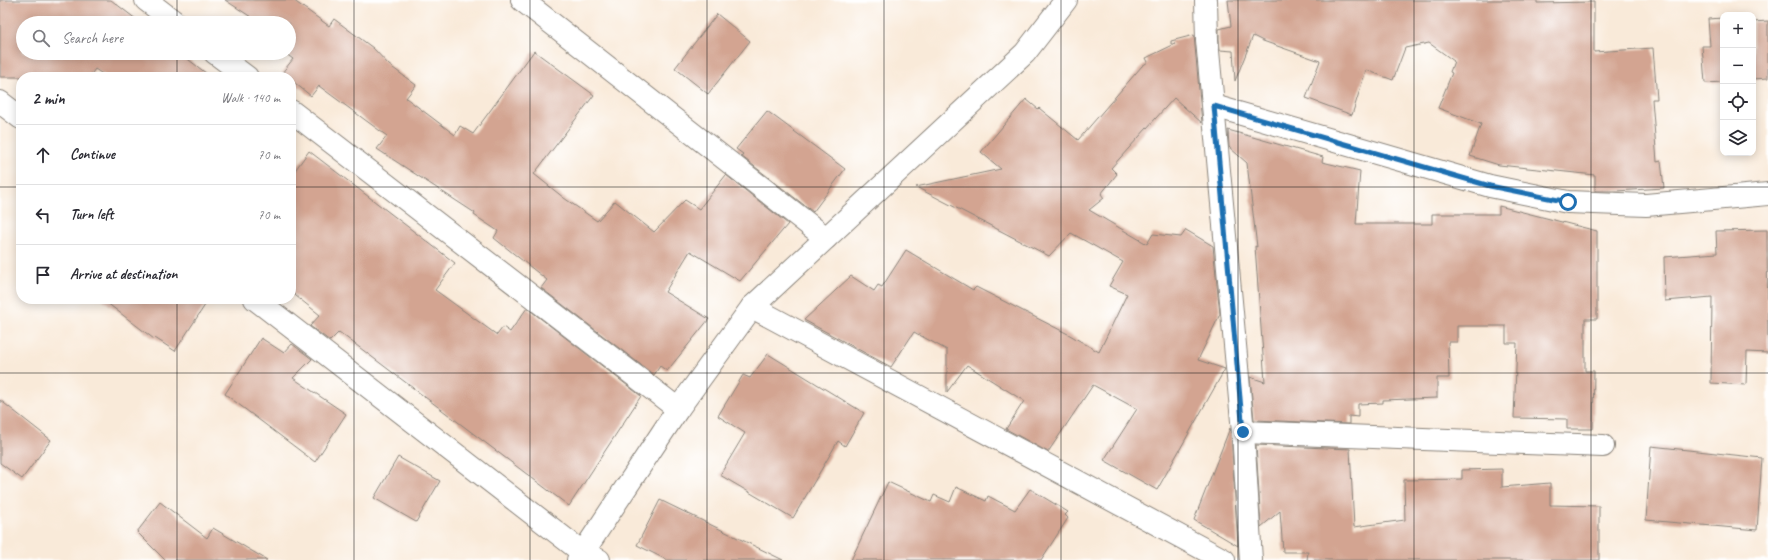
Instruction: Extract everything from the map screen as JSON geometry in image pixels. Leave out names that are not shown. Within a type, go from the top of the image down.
[{"type":"street","points":[[146,0],[167,16]]},
{"type":"street","points":[[522,0],[826,238]]},
{"type":"street","points":[[261,304],[587,557],[678,409],[752,307],[1025,53],[1066,0]]},
{"type":"street","points":[[1206,0],[1207,40],[1243,432],[1251,560]]},
{"type":"street","points":[[224,60],[240,72]]},
{"type":"street","points":[[0,102],[16,114]]},
{"type":"street","points":[[1214,106],[1490,186],[1568,202],[1646,205],[1768,194]]},
{"type":"street","points":[[296,115],[678,409]]},
{"type":"street","points":[[752,307],[1224,560]]},
{"type":"street","points":[[1243,432],[1603,446]]},
{"type":"building","points":[[0,0],[111,0],[132,16],[16,16],[16,60],[189,60],[205,72],[100,72],[95,69],[93,72],[16,72],[16,77],[0,77]]},
{"type":"building","points":[[225,0],[293,0],[329,26],[334,19],[373,48],[389,65],[416,85],[406,98],[455,135],[460,126],[473,134],[534,51],[594,95],[534,174],[564,198],[597,221],[615,201],[654,232],[685,200],[699,209],[726,175],[788,224],[740,281],[690,251],[665,292],[709,319],[667,371],[660,366],[654,375],[541,288],[547,280],[494,238],[498,231],[474,215],[475,213],[377,149],[387,136],[319,86],[311,96],[296,84],[296,72],[283,72],[292,60],[296,60],[296,16],[249,16]]},
{"type":"building","points":[[1228,0],[1537,0],[1537,3],[1594,2],[1594,52],[1653,48],[1657,99],[1652,99],[1657,162],[1661,161],[1664,188],[1595,191],[1595,175],[1499,165],[1470,156],[1481,124],[1438,108],[1452,73],[1450,72],[1454,61],[1429,43],[1405,48],[1393,80],[1366,70],[1352,115],[1306,98],[1320,61],[1253,36],[1235,81],[1233,51],[1220,50],[1219,39],[1219,29],[1231,26]]},
{"type":"building","points":[[717,14],[750,41],[708,94],[675,68]]},
{"type":"building","points":[[1720,18],[1720,82],[1705,83],[1702,46],[1710,46],[1708,19]]},
{"type":"building","points":[[1768,21],[1768,78],[1756,79],[1756,22]]},
{"type":"building","points":[[1194,35],[1202,123],[1174,98],[1111,168],[1117,174],[1101,194],[1104,198],[1089,210],[1147,244],[1153,234],[1181,237],[1186,230],[1213,246],[1220,314],[1198,360],[1225,369],[1157,490],[1104,460],[1137,409],[1093,385],[1048,452],[1006,429],[1024,401],[967,365],[947,392],[947,350],[914,332],[891,367],[804,320],[851,276],[874,291],[878,285],[882,287],[906,250],[973,290],[976,287],[1068,334],[1099,352],[1127,294],[1109,286],[1123,262],[1071,233],[1049,256],[916,187],[1001,169],[981,152],[1026,99],[1078,140],[1142,66],[1148,62],[1146,58],[1175,44],[1171,44],[1171,41]]},
{"type":"building","points":[[767,111],[845,169],[813,212],[741,156],[743,154],[736,149]]},
{"type":"building","points":[[1228,130],[1323,157],[1322,162],[1360,171],[1356,224],[1432,224],[1432,214],[1499,214],[1499,206],[1597,231],[1597,319],[1585,319],[1585,371],[1594,371],[1593,429],[1567,429],[1567,419],[1514,418],[1517,343],[1506,343],[1506,326],[1457,326],[1457,342],[1448,342],[1449,378],[1437,378],[1437,398],[1383,400],[1383,403],[1358,404],[1358,417],[1349,416],[1349,424],[1254,420],[1250,377],[1265,382],[1255,246],[1257,247],[1247,163],[1229,147]]},
{"type":"building","points":[[309,151],[455,263],[435,290],[497,335],[503,327],[510,332],[527,308],[641,396],[569,506],[339,332],[330,341],[310,326],[320,315],[296,296],[296,169]]},
{"type":"building","points":[[1767,230],[1768,353],[1747,352],[1746,385],[1711,383],[1712,297],[1665,301],[1664,257],[1717,253],[1716,231]]},
{"type":"building","points":[[108,304],[206,304],[175,351],[155,338],[154,339]]},
{"type":"building","points":[[261,338],[284,353],[292,344],[312,359],[293,378],[346,414],[315,462],[225,394]]},
{"type":"building","points":[[768,354],[864,413],[845,446],[838,441],[793,518],[720,475],[745,433],[718,416],[743,375],[750,378]]},
{"type":"building","points":[[0,400],[51,440],[22,479],[0,463]]},
{"type":"building","points":[[1230,428],[1231,433],[1238,546],[1194,520]]},
{"type":"building","points":[[1256,445],[1350,449],[1354,527],[1405,520],[1404,480],[1462,479],[1462,470],[1502,469],[1502,487],[1550,483],[1550,505],[1599,506],[1599,560],[1307,560],[1308,552],[1283,552],[1280,511],[1261,527]]},
{"type":"building","points":[[1651,446],[1762,458],[1757,530],[1646,520]]},
{"type":"building","points":[[398,457],[440,481],[416,522],[374,498]]},
{"type":"building","points":[[888,482],[931,502],[934,495],[950,502],[956,487],[986,501],[988,496],[1015,510],[1030,489],[1068,512],[1065,515],[1068,518],[1041,560],[851,560]]},
{"type":"building","points":[[660,500],[783,560],[667,560],[637,545]]},
{"type":"building","points":[[160,502],[207,538],[213,528],[267,560],[165,560],[137,532]]},
{"type":"route","points":[[1243,432],[1214,106],[1490,186],[1568,202]]}]
